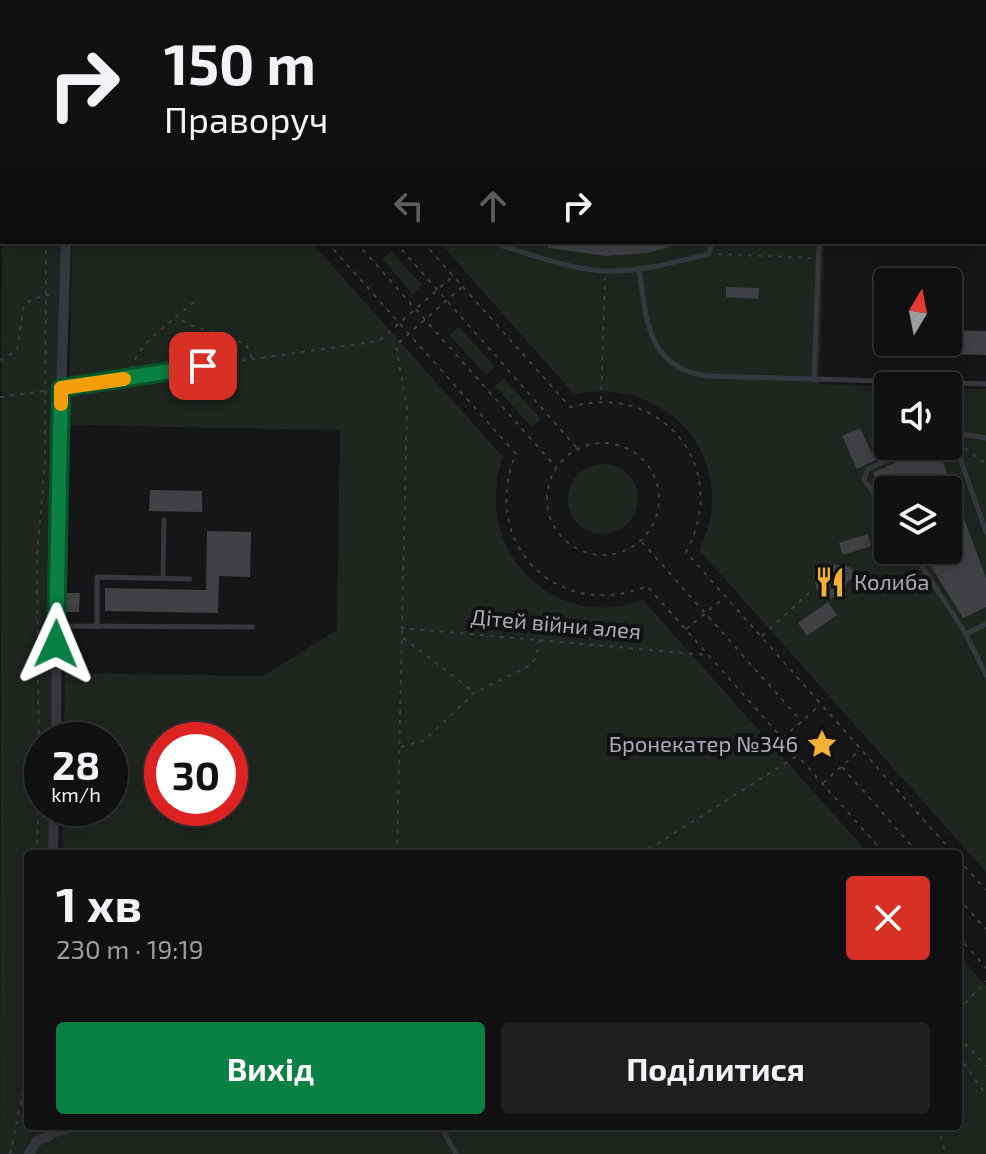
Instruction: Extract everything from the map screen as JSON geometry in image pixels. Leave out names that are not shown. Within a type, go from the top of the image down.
[{"type":"street","points":[[56,722],[66,244]]},
{"type":"street","points":[[53,850],[54,826]]},
{"type":"street","points":[[29,1154],[37,1141],[49,1131]]},
{"type":"lane","points":[[502,244],[564,265],[605,271],[639,268],[709,254],[712,244]]},
{"type":"lane","points":[[814,380],[819,244]]},
{"type":"lane","points":[[639,268],[650,332],[658,349],[679,368],[706,376],[986,384]]},
{"type":"lane","points":[[61,388],[203,366]]},
{"type":"lane","points":[[962,435],[986,438]]},
{"type":"lane","points":[[874,494],[864,479],[868,469],[888,460]]},
{"type":"lane","points":[[960,460],[986,532]]},
{"type":"lane","points":[[163,578],[164,520]]},
{"type":"lane","points":[[920,564],[966,634],[986,675]]},
{"type":"lane","points":[[97,627],[97,577],[190,579]]},
{"type":"lane","points":[[966,634],[986,624]]},
{"type":"lane","points":[[56,627],[253,627]]},
{"type":"lane","points":[[49,1131],[61,1135],[74,1130]]},
{"type":"lane","points":[[443,1130],[456,1154]]},
{"type":"path","points":[[37,850],[37,556],[45,462],[46,244]]},
{"type":"path","points":[[329,244],[516,454],[505,493],[508,520],[517,546],[533,567],[555,584],[580,594],[621,595],[647,586],[881,850]]},
{"type":"path","points":[[358,244],[556,468]]},
{"type":"path","points":[[397,244],[578,448]]},
{"type":"path","points":[[425,244],[570,407],[601,401],[623,403],[649,412],[671,428],[688,449],[698,474],[702,501],[697,527],[686,552],[950,850]]},
{"type":"path","points":[[709,254],[818,258]]},
{"type":"path","points":[[601,401],[605,271]]},
{"type":"path","points":[[203,366],[379,341],[453,276]]},
{"type":"path","points":[[397,850],[407,409],[396,345],[463,286]]},
{"type":"path","points":[[0,360],[14,354],[19,346],[24,305],[64,291]]},
{"type":"path","points":[[130,378],[136,357],[194,302]]},
{"type":"path","points":[[176,317],[190,325],[246,344],[252,359]]},
{"type":"path","points":[[0,397],[61,388]]},
{"type":"path","points":[[602,442],[621,445],[638,455],[652,469],[659,487],[659,507],[653,526],[641,541],[624,551],[605,555],[586,552],[568,543],[555,528],[548,510],[548,490],[556,468],[578,448],[602,442]]},
{"type":"path","points":[[962,444],[986,464]]},
{"type":"path","points":[[641,541],[802,722]]},
{"type":"path","points":[[761,636],[809,593]]},
{"type":"path","points":[[685,630],[725,597]]},
{"type":"path","name":"Дітей війни алея","points":[[402,628],[707,655]]},
{"type":"path","points":[[402,637],[467,684],[474,693]]},
{"type":"path","points":[[400,748],[425,740],[474,693],[529,666],[536,658],[540,639]]},
{"type":"path","points":[[782,739],[821,705]]},
{"type":"path","points":[[822,784],[861,750]]},
{"type":"path","points":[[649,849],[798,756]]},
{"type":"path","points":[[842,767],[915,850]]},
{"type":"path","points":[[962,863],[986,890]]},
{"type":"path","points":[[962,902],[986,929]]},
{"type":"path","points":[[962,941],[986,968]]},
{"type":"path","points":[[962,1007],[986,981]]},
{"type":"path","points":[[962,1040],[986,1066]]},
{"type":"path","points":[[962,1061],[984,1092]]},
{"type":"path","points":[[10,1154],[24,1086]]},
{"type":"path","points":[[938,1130],[946,1154]]},
{"type":"shaded area","points":[[2,244],[61,244],[54,722],[24,722],[24,826],[53,826],[52,850],[24,850],[24,1130],[962,1130],[962,959],[986,986],[986,1154],[0,1154]]},
{"type":"shaded area","points":[[72,244],[313,244],[503,457],[496,490],[498,522],[509,551],[526,575],[550,593],[578,605],[609,607],[643,600],[865,850],[62,850],[63,826],[128,826],[128,722],[64,722],[65,673],[263,676],[337,630],[340,430],[69,425]]},
{"type":"shaded area","points":[[441,244],[824,244],[819,384],[874,386],[874,460],[962,460],[962,389],[986,389],[986,872],[699,550],[710,517],[712,486],[704,457],[688,432],[666,411],[639,398],[608,391],[574,394]]},
{"type":"shaded area","points":[[391,251],[422,285],[413,294],[382,259]]},
{"type":"shaded area","points":[[459,327],[495,367],[486,375],[449,335]]},
{"type":"shaded area","points":[[504,378],[541,419],[531,427],[495,386]]},
{"type":"shaded area","points":[[603,464],[628,474],[638,499],[628,524],[603,534],[578,524],[568,499],[578,474]]},
{"type":"building","points":[[548,244],[676,244],[647,253],[606,256],[548,248]]},
{"type":"building","points":[[726,287],[759,288],[758,299],[726,297]]},
{"type":"building","points":[[962,330],[986,331],[986,355],[962,354]]},
{"type":"building","points":[[860,428],[875,460],[857,469],[842,436]]},
{"type":"building","points":[[901,460],[942,460],[948,476],[875,476],[873,473]]},
{"type":"building","points":[[150,490],[202,491],[202,512],[149,511]]},
{"type":"building","points":[[962,513],[986,578],[986,607],[963,618],[930,564],[962,564]]},
{"type":"building","points":[[207,531],[251,532],[250,577],[219,576],[218,613],[105,611],[105,588],[206,590]]},
{"type":"building","points":[[868,534],[871,546],[843,555],[839,543]]},
{"type":"building","points":[[831,564],[850,567],[857,576],[848,581],[840,595],[829,599],[816,588],[815,577],[821,568]]},
{"type":"building","points":[[66,593],[80,593],[79,612],[66,612]]},
{"type":"building","points":[[828,602],[837,615],[807,636],[798,623]]},
{"type":"building","points":[[66,654],[76,655],[75,673],[65,673]]},
{"type":"slow traffic","points":[[61,404],[61,388],[124,379]]},
{"type":"place","name":"Колиба","points":[[830,582]]},
{"type":"place","name":"Бронекатер №346","points":[[822,744]]},
{"type":"route","points":[[56,644],[61,388],[203,366]]}]
